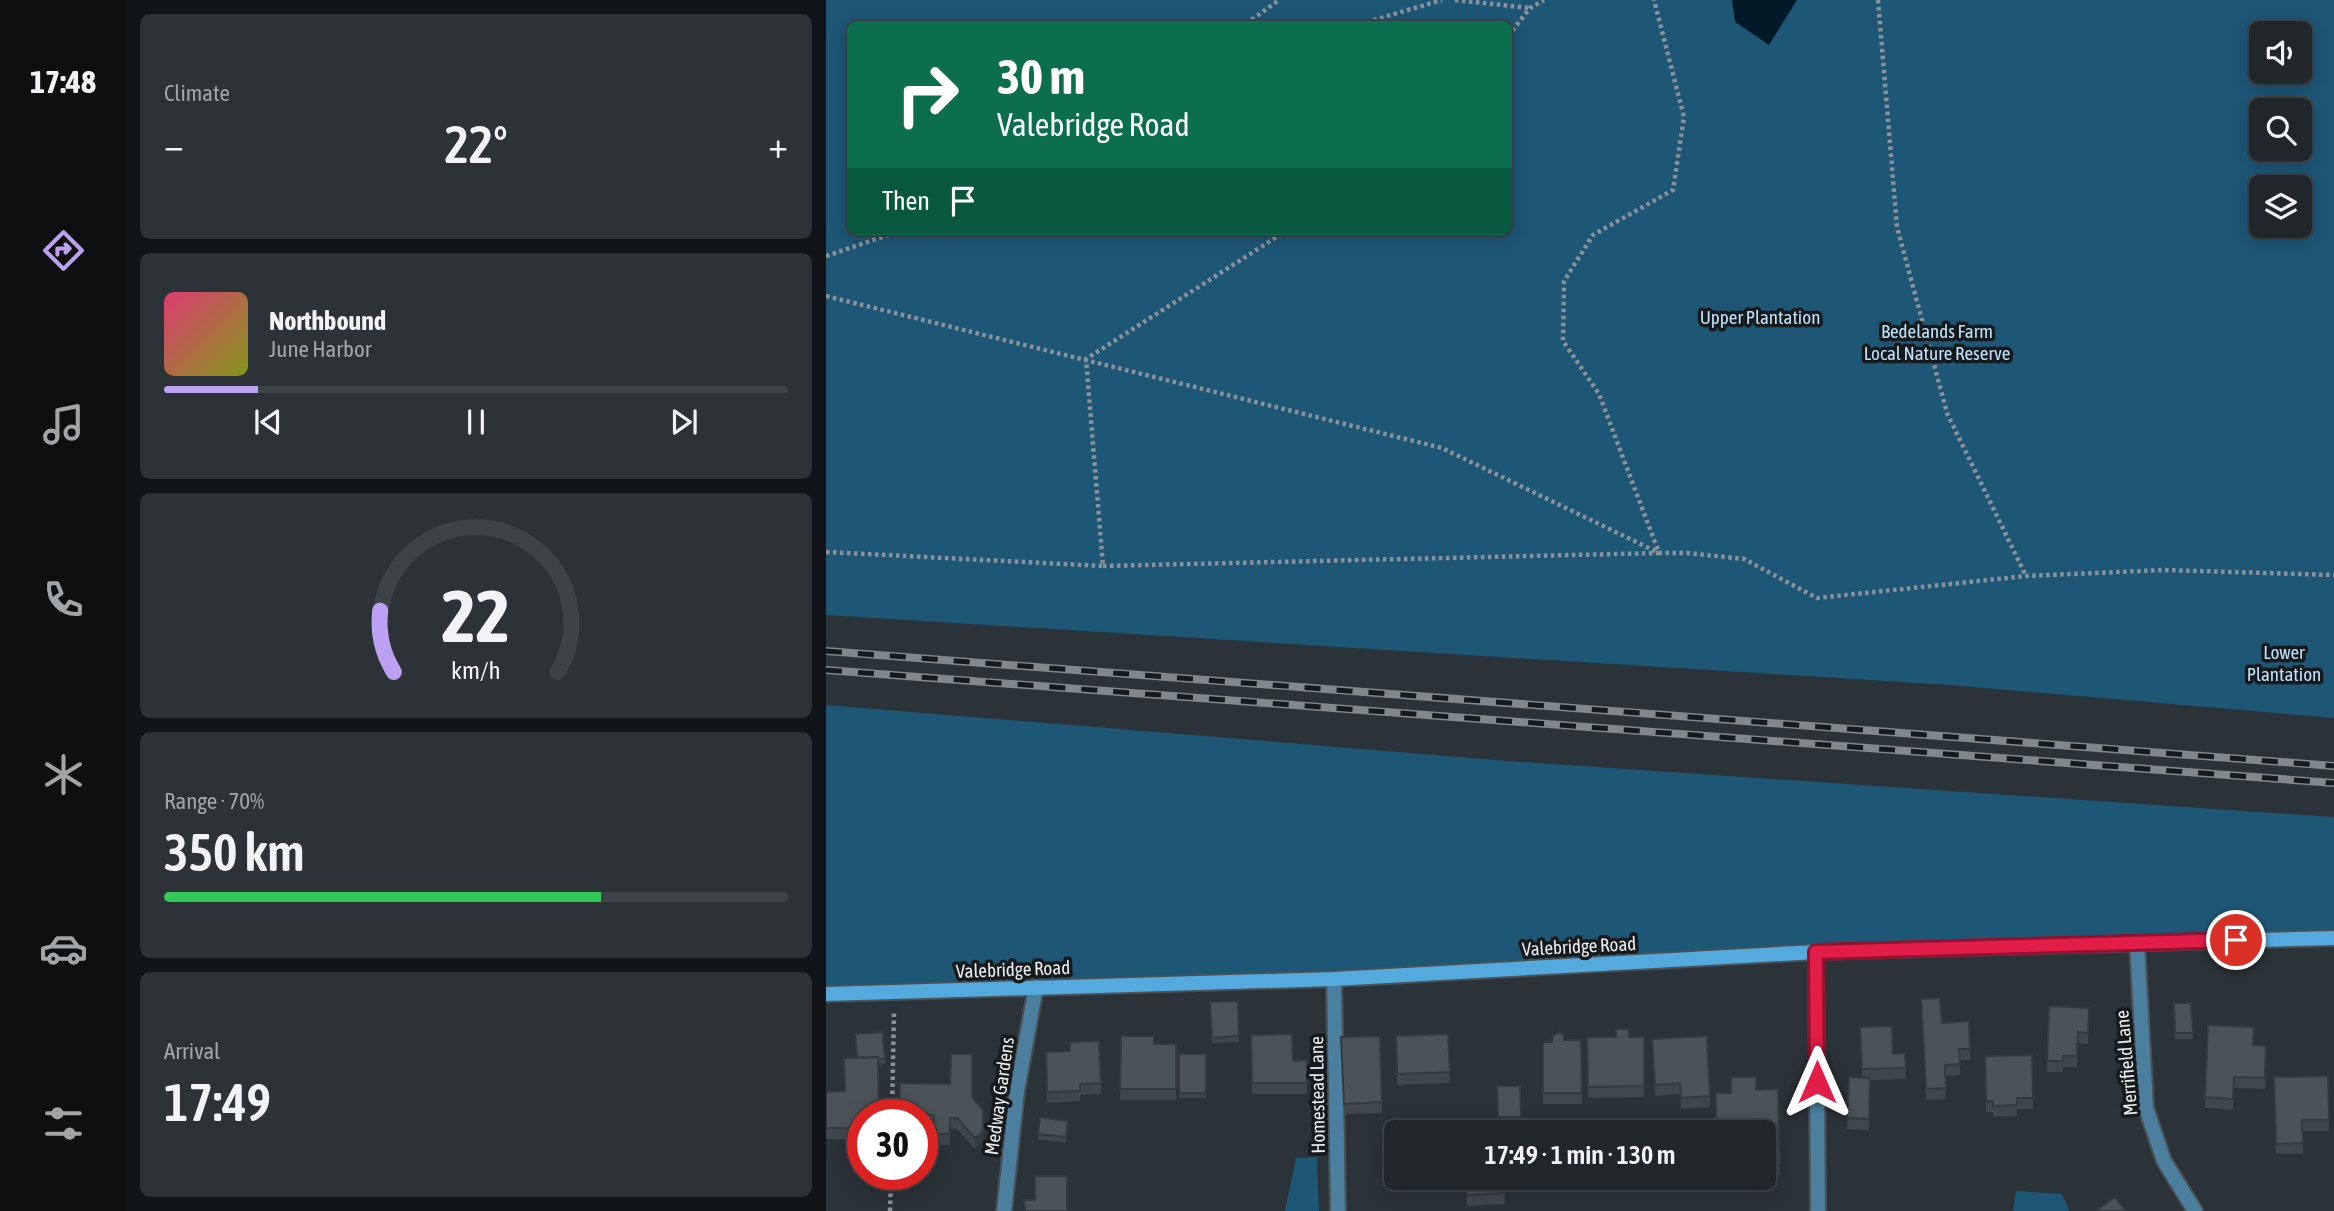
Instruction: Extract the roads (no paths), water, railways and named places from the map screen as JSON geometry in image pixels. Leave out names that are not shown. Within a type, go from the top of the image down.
[{"type":"street","name":"Valebridge Road","points":[[826,994],[1334,979],[1816,952],[2334,938]]},
{"type":"street","name":"Merrifield Lane","points":[[2137,942],[2146,1108],[2164,1161],[2195,1211]]},
{"type":"street","points":[[1816,952],[1818,1211]]},
{"type":"street","name":"Homestead Lane","points":[[1334,979],[1338,1211]]},
{"type":"street","name":"Medway Gardens","points":[[1004,1211],[1017,1091],[1036,987]]},
{"type":"railway","points":[[826,651],[2334,766]]},
{"type":"railway","points":[[826,670],[2334,783]]},
{"type":"park label","name":"Upper Plantation","points":[[1760,317]]},
{"type":"park label","name":"Bedelands Farm Local Nature Reserve","points":[[1937,342]]},
{"type":"park label","name":"Lower Plantation","points":[[2284,663]]}]
